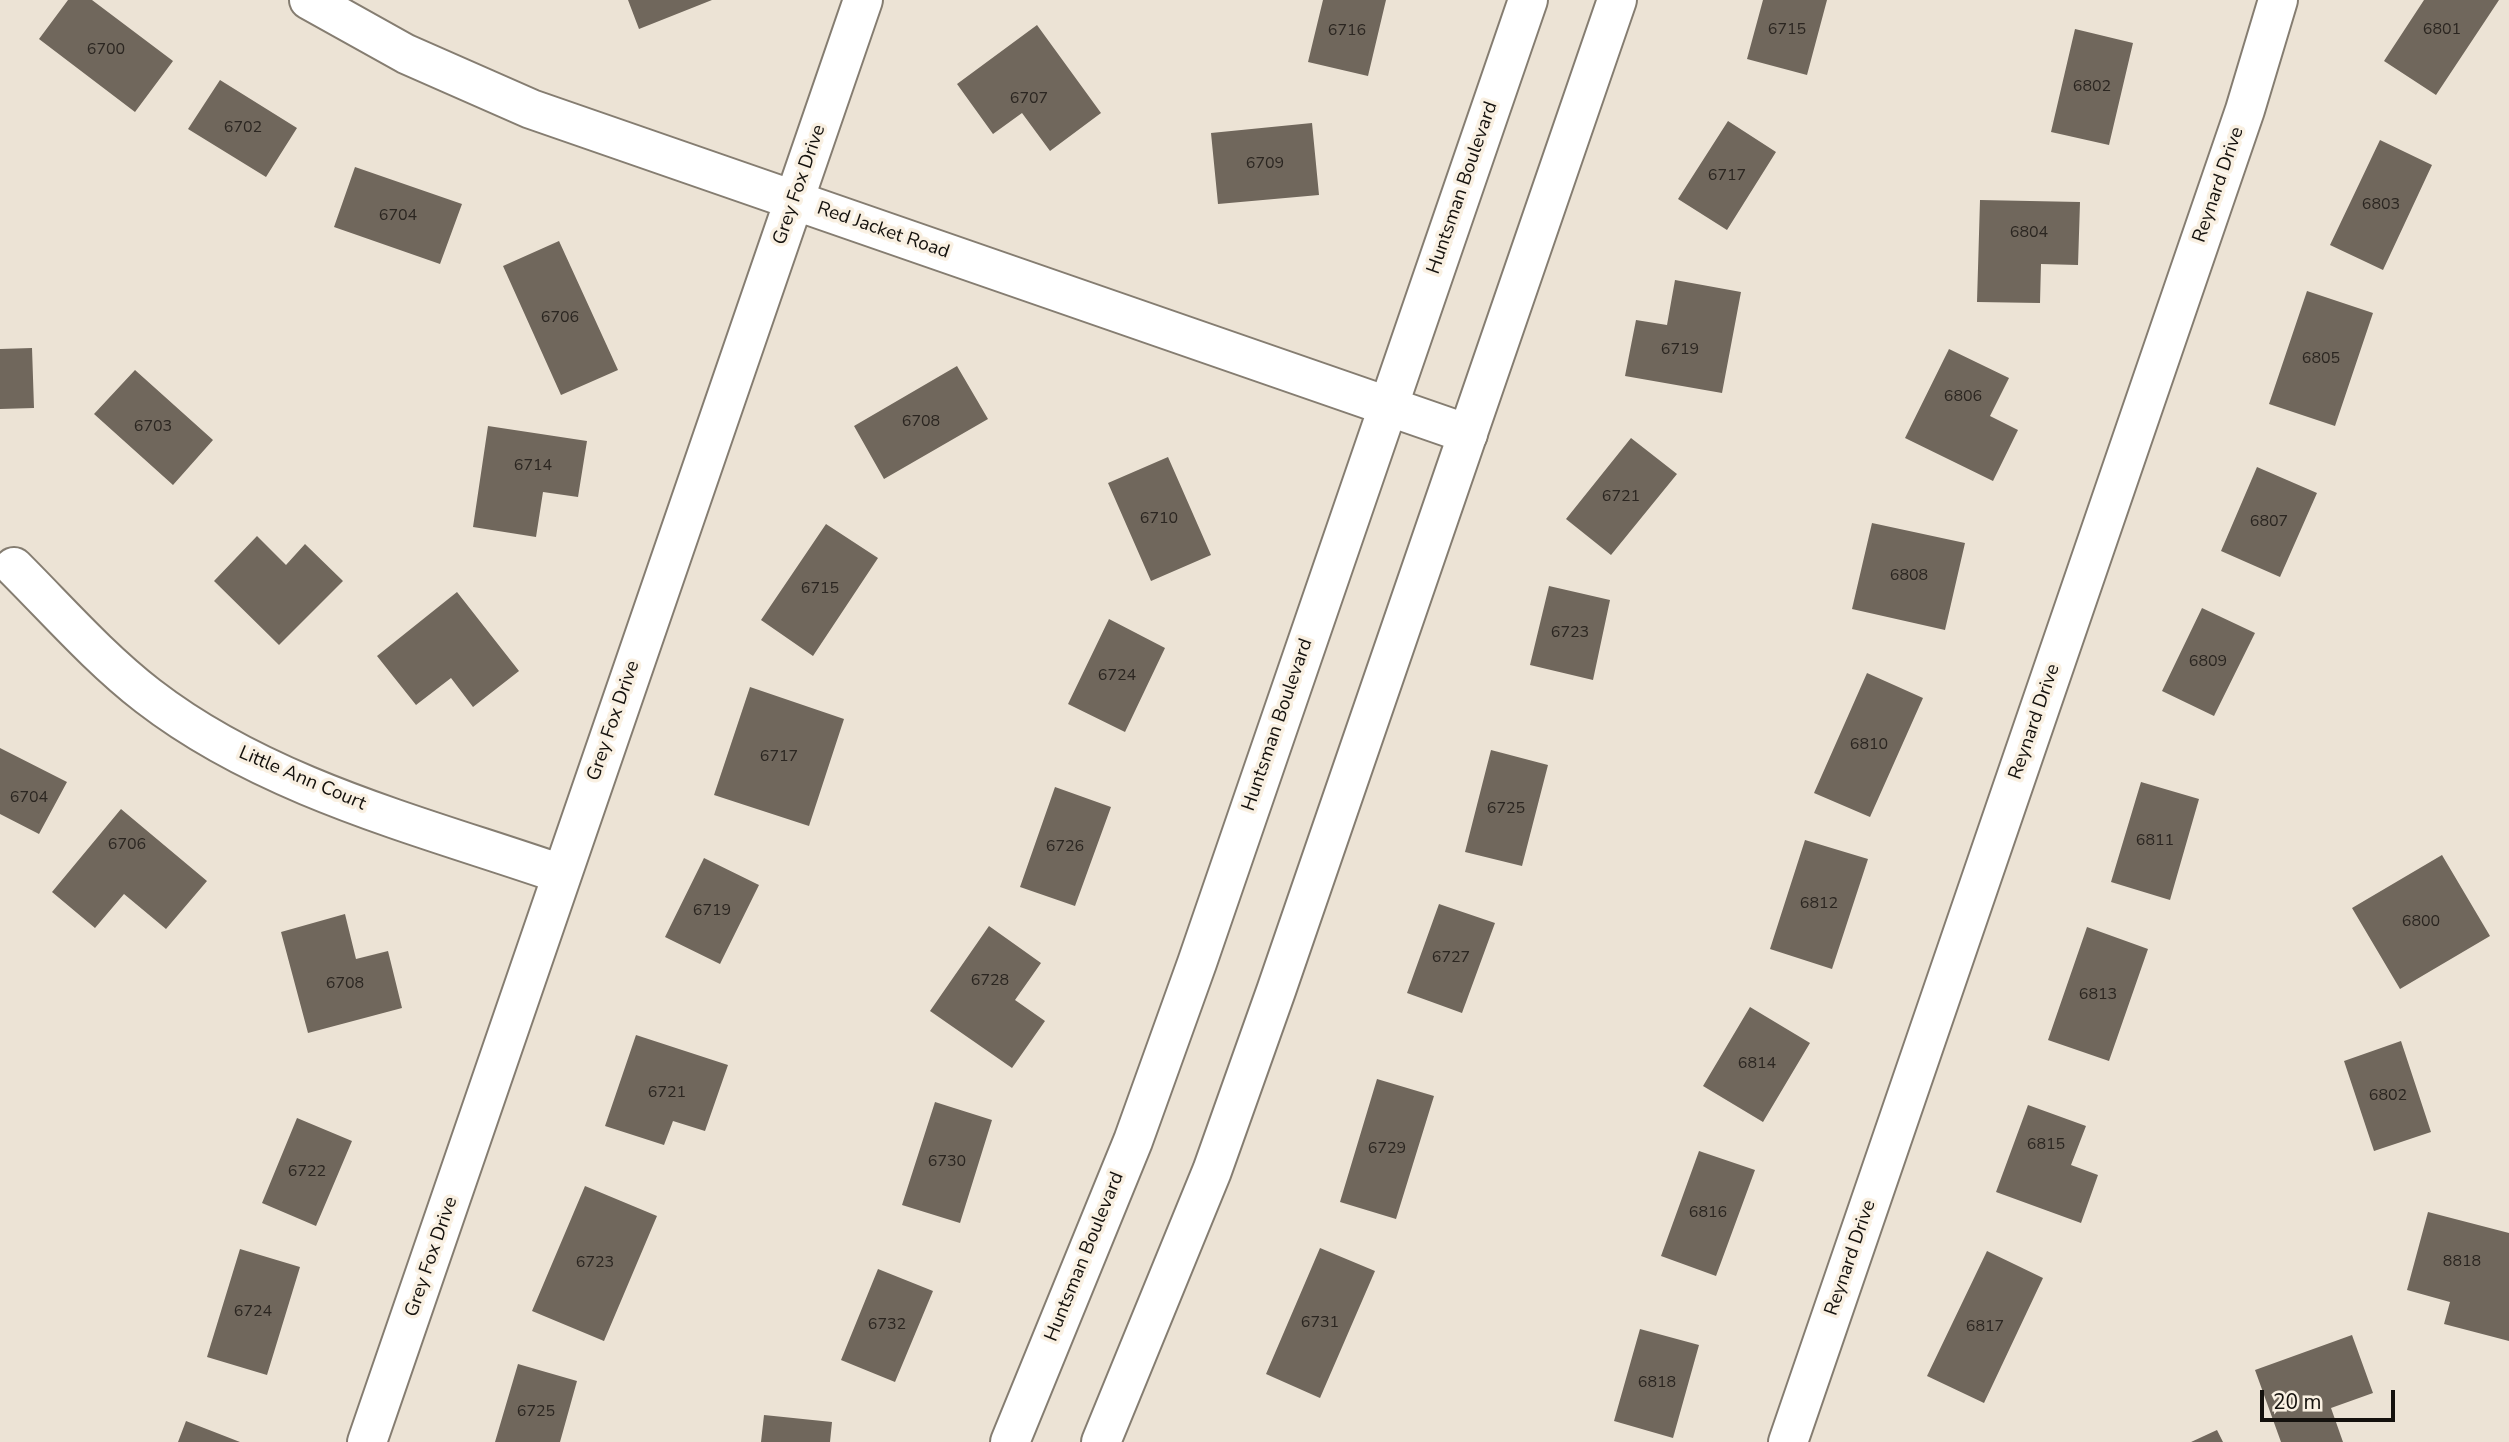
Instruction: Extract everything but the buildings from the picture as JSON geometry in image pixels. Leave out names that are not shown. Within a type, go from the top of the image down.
[{"type":"street","name":"Red Jacket Road","points":[[309,0],[406,54],[531,109],[1468,434]]},
{"type":"street","name":"Grey Fox Drive","points":[[367,1442],[863,0]]},
{"type":"street","name":"Huntsman Boulevard","points":[[1010,1442],[1133,1140],[1197,963],[1528,0]]},
{"type":"street","points":[[1101,1442],[1212,1171],[1617,0]]},
{"type":"street","name":"Reynard Drive","points":[[1788,1442],[2245,110],[2278,0]]},
{"type":"street","name":"Little Ann Court","points":[[15,567],[110,664],[149,697],[223,745],[323,791],[561,874]]}]
